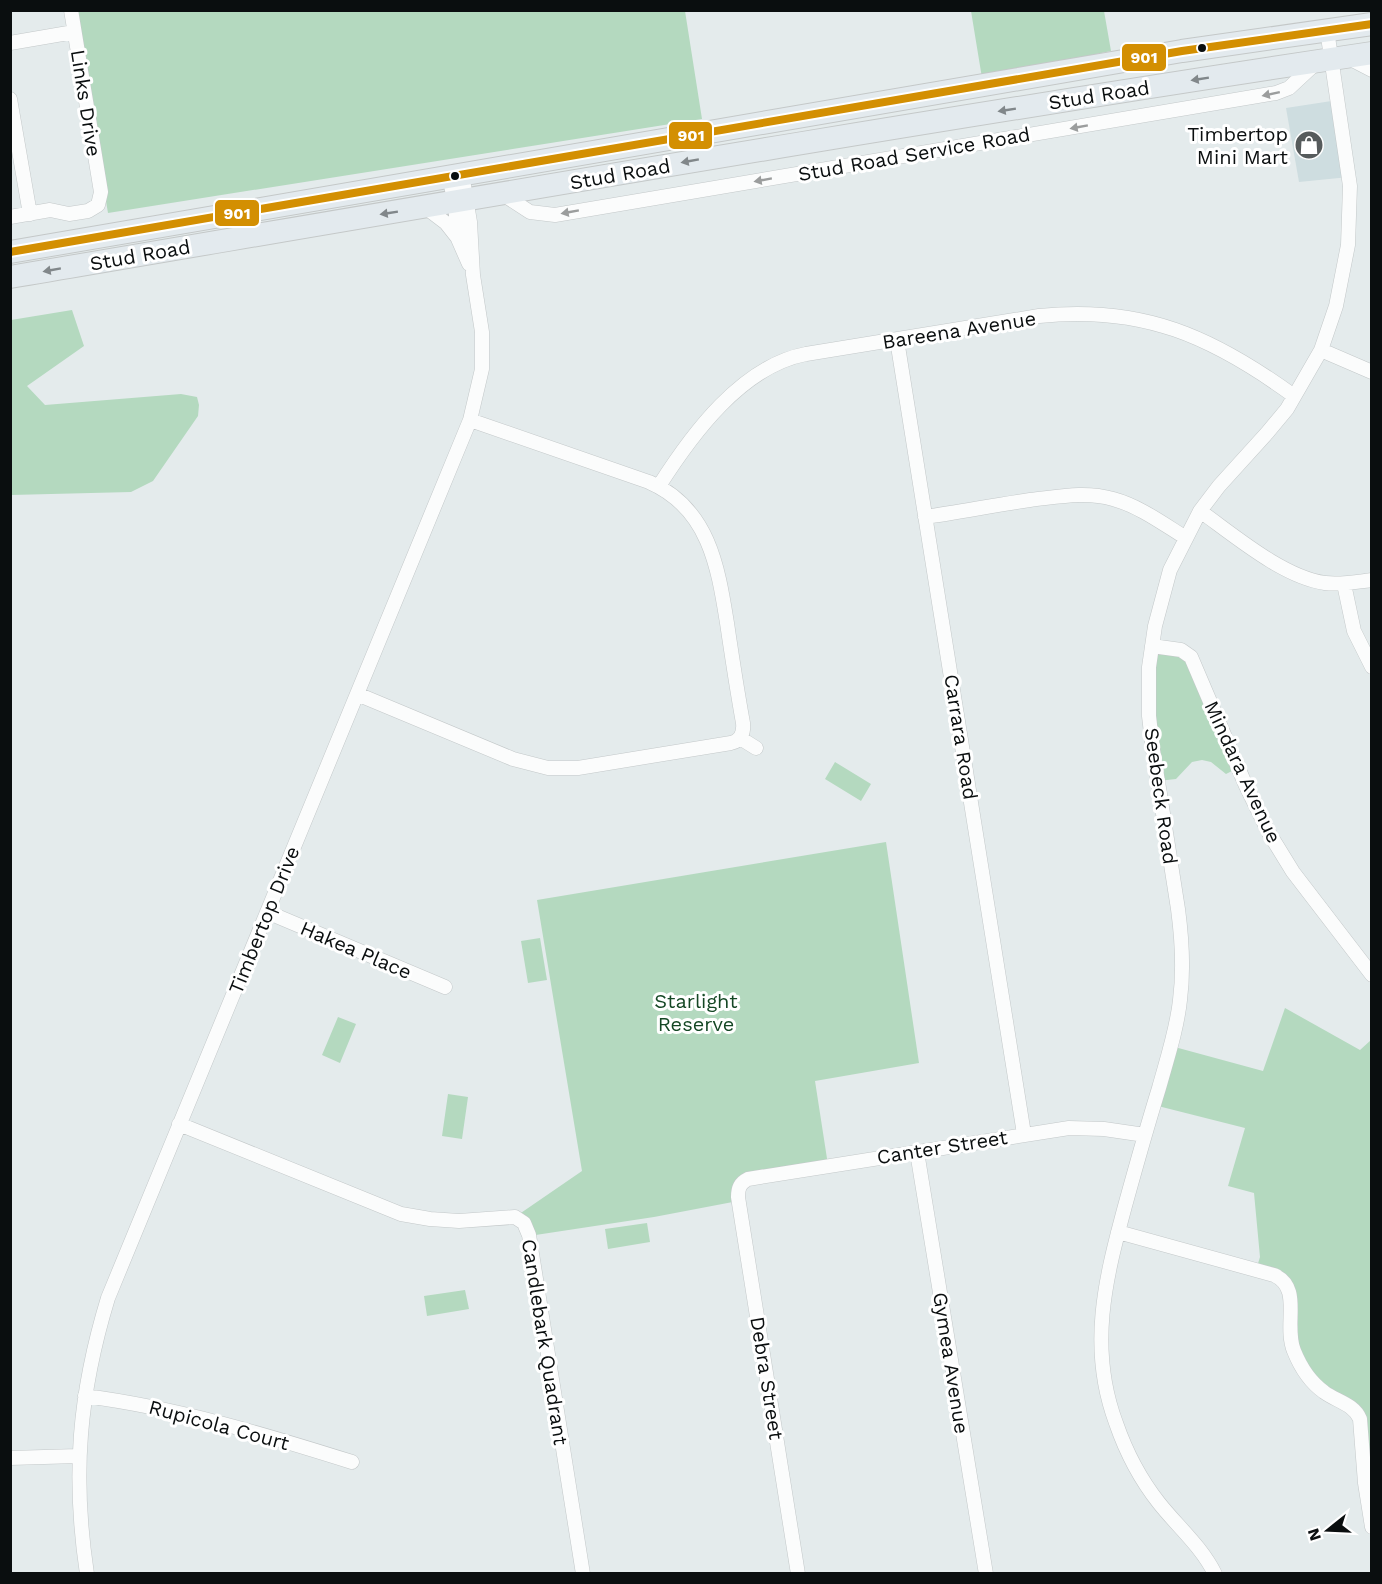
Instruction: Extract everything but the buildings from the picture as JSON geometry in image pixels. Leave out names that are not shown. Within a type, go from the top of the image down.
[{"type":"highway","name":"Stud Road","points":[[10,252],[1182,51],[1371,24]]},
{"type":"highway","name":"Stud Road","points":[[10,277],[504,195],[734,154],[1371,53]]},
{"type":"highway","points":[[729,128],[734,154]]},
{"type":"street","name":"Links Drive","points":[[30,214],[50,210],[69,214],[88,211],[98,205],[100,196],[71,10]]},
{"type":"street","name":"Seebeck Road","points":[[1215,1574],[1202,1551],[1160,1503],[1140,1475],[1126,1448],[1112,1412],[1102,1364],[1101,1313],[1107,1275],[1118,1232],[1171,1046],[1182,978],[1182,934],[1151,733],[1148,698],[1152,646],[1158,609],[1170,570],[1200,511],[1219,486],[1279,419],[1321,350],[1341,287],[1350,223],[1350,186],[1327,30]]},
{"type":"street","points":[[10,43],[74,32]]},
{"type":"street","points":[[1332,59],[1371,70]]},
{"type":"street","name":"Stud Road Service Road","points":[[504,195],[530,212],[548,216],[555,215],[1276,93],[1289,88],[1332,59]]},
{"type":"street","points":[[10,99],[30,214],[10,217]]},
{"type":"street","name":"Timbertop Drive","points":[[87,1574],[80,1517],[78,1456],[85,1396],[96,1337],[108,1298],[470,420],[478,389],[483,344],[473,275],[470,222],[461,202],[456,175]]},
{"type":"street","name":"Timbertop Drive","points":[[461,202],[458,239],[473,275]]},
{"type":"street","points":[[425,207],[446,223],[458,239]]},
{"type":"street","name":"Bareena Avenue","points":[[659,486],[682,450],[706,419],[765,370],[782,361],[800,355],[1039,316],[1109,315],[1161,325],[1212,344],[1238,357],[1294,396]]},
{"type":"street","name":"Carrara Road","points":[[897,340],[1024,1134]]},
{"type":"street","points":[[1321,350],[1371,372]]},
{"type":"street","points":[[357,694],[513,759],[548,768],[578,768],[735,743],[740,738],[743,723],[718,569],[705,533],[695,519],[659,486],[470,420]]},
{"type":"street","points":[[925,518],[1065,495],[1089,495],[1114,499],[1135,507],[1186,538]]},
{"type":"street","points":[[1200,511],[1285,569],[1310,579],[1344,584],[1371,580]]},
{"type":"street","points":[[1344,584],[1354,631],[1371,667]]},
{"type":"street","name":"Mindara Avenue","points":[[1152,646],[1181,650],[1191,657],[1246,786],[1269,833],[1293,872],[1371,975]]},
{"type":"street","points":[[740,738],[756,747]]},
{"type":"street","name":"Hakea Place","points":[[267,912],[446,987]]},
{"type":"street","name":"Candlebark Quadrant","points":[[179,1124],[401,1214],[459,1221],[513,1217],[524,1223],[529,1239],[583,1574]]},
{"type":"street","name":"Canter Street","points":[[741,1184],[748,1179],[1077,1127],[1145,1135]]},
{"type":"street","name":"Gymea Avenue","points":[[917,1152],[986,1574]]},
{"type":"street","name":"Debra Street","points":[[741,1184],[738,1197],[798,1574]]},
{"type":"street","points":[[1118,1232],[1274,1275],[1287,1284],[1291,1295],[1290,1335],[1294,1351],[1304,1370],[1323,1392],[1355,1410],[1360,1419],[1371,1527]]},
{"type":"street","name":"Rupicola Court","points":[[85,1396],[137,1403],[189,1414],[352,1462]]},
{"type":"street","points":[[10,1458],[78,1456]]},
{"type":"shaded area","points":[[1338,100],[1349,177],[1299,182],[1286,108]]},
{"type":"green space","points":[[74,11],[685,11],[702,119],[108,213]]},
{"type":"green space","points":[[971,11],[1104,11],[1111,51],[982,78]]},
{"type":"green space","points":[[72,310],[84,346],[27,386],[45,405],[181,394],[197,397],[198,416],[153,481],[131,492],[11,495],[11,320]]},
{"type":"green space","points":[[1152,646],[1181,650],[1238,768],[1226,774],[1211,762],[1202,760],[1192,762],[1176,779],[1158,781]]},
{"type":"green space","points":[[835,762],[871,784],[861,801],[825,779]]},
{"type":"green space","name":"Starlight Reserve","points":[[886,842],[919,1063],[815,1081],[828,1165],[748,1179],[738,1201],[654,1217],[529,1236],[515,1217],[582,1171],[537,900]]},
{"type":"green space","points":[[540,938],[547,980],[528,983],[521,941]]},
{"type":"green space","points":[[1285,1008],[1360,1050],[1371,1040],[1371,1527],[1361,1424],[1331,1397],[1294,1351],[1290,1290],[1256,1270],[1260,1257],[1254,1193],[1228,1186],[1245,1128],[1154,1105],[1171,1046],[1263,1071]]},
{"type":"green space","points":[[338,1017],[356,1024],[340,1063],[322,1055]]},
{"type":"green space","points":[[448,1094],[468,1097],[462,1139],[442,1136]]},
{"type":"green space","points":[[647,1223],[650,1242],[608,1249],[605,1229]]},
{"type":"green space","points":[[465,1290],[469,1309],[427,1316],[424,1296]]},
{"type":"transit line","name":"901","points":[[10,252],[1182,51],[1372,24]]},
{"type":"place","name":"Timbertop Mini Mart","points":[[1309,145]]}]
